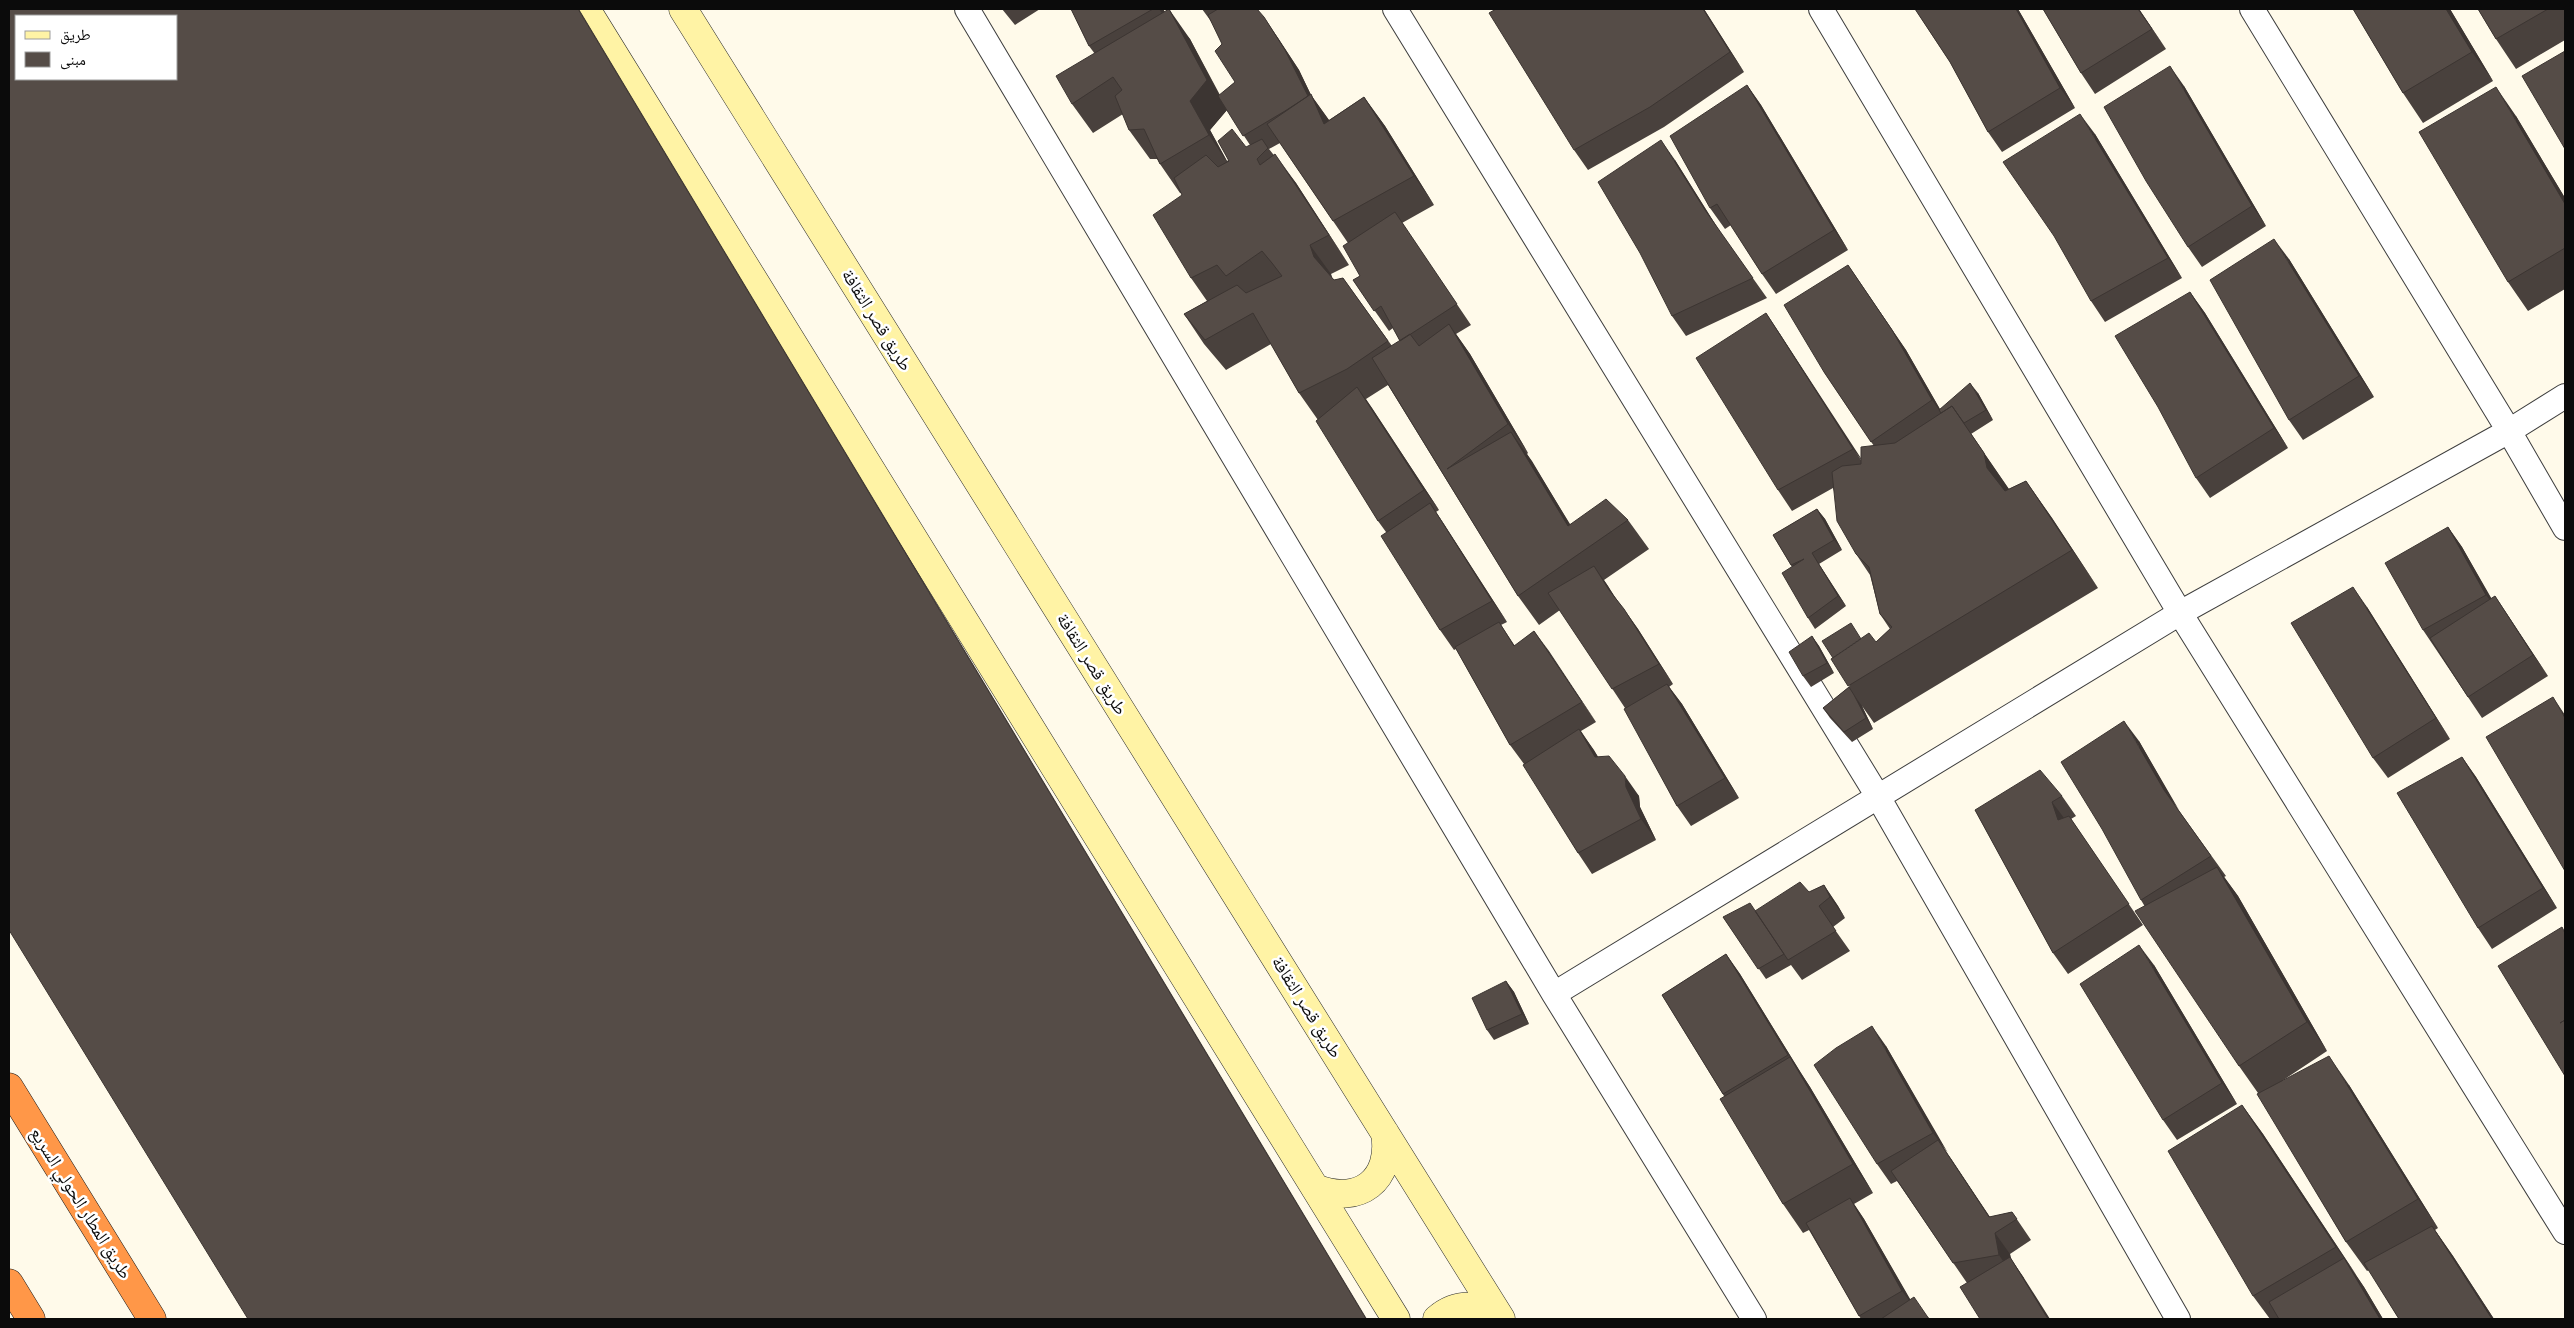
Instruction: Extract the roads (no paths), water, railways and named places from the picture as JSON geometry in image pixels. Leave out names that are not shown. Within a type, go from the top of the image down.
[{"type":"highway","name":"طريق المطار الحولي السريع","points":[[9,1087],[152,1319]]},
{"type":"highway","points":[[9,1283],[31,1319]]},
{"type":"street","points":[[586,9],[1396,1319]]},
{"type":"street","name":"طريق قصر الثقافة","points":[[683,9],[1499,1315]]},
{"type":"street","points":[[1315,1188],[1343,1196],[1370,1185],[1379,1175],[1386,1162],[1387,1147],[1385,1133]]},
{"type":"street","points":[[1437,1319],[1452,1309],[1466,1306],[1482,1306],[1499,1315]]},
{"type":"lane","points":[[967,9],[1554,994],[1754,1319]]},
{"type":"lane","points":[[1395,9],[1877,795],[2178,1319]]},
{"type":"lane","points":[[1821,9],[2180,613],[2565,1232]]},
{"type":"lane","points":[[2252,9],[2510,431],[2565,528]]},
{"type":"lane","points":[[1554,994],[1877,795],[2180,613],[2510,431],[2565,396]]}]
